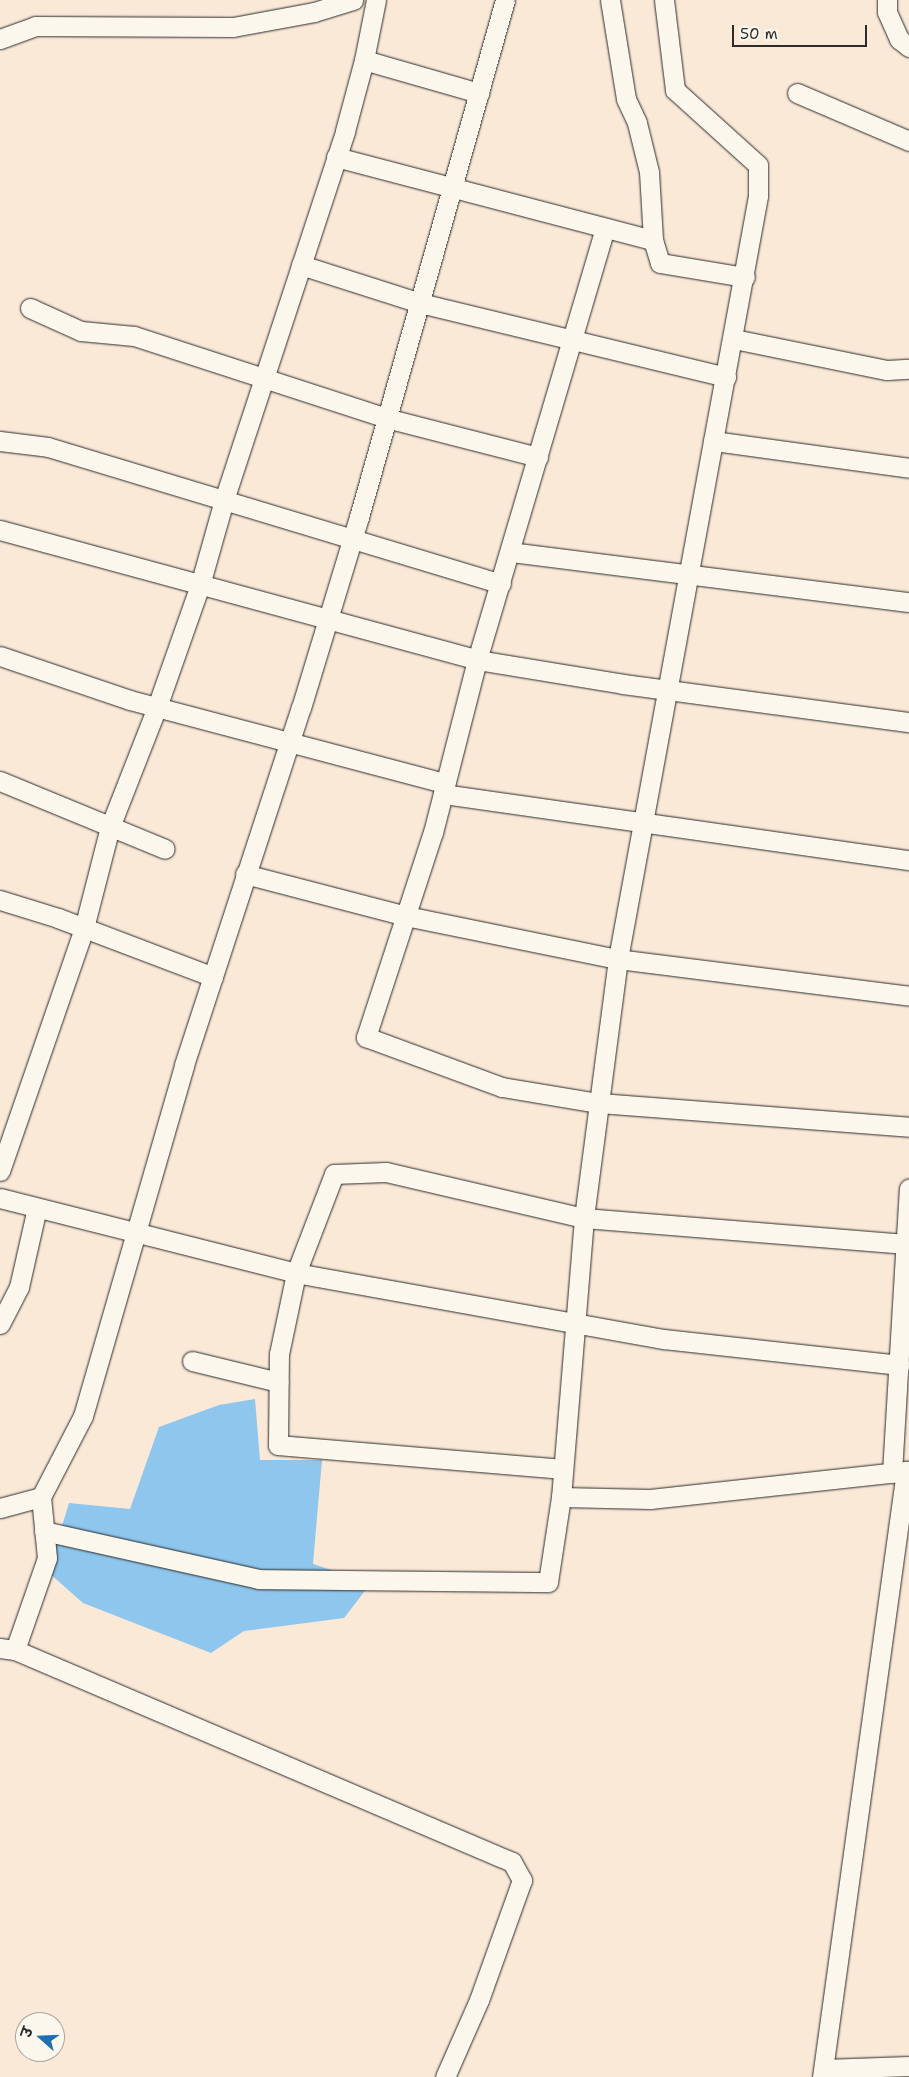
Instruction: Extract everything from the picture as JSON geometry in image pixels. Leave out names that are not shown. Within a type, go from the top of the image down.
[{"type":"street","points":[[0,39],[35,26],[233,28],[314,12],[354,0]]},
{"type":"street","points":[[0,1170],[84,928],[110,827],[157,707],[200,585],[224,500],[336,157],[364,60],[376,0]]},
{"type":"street","points":[[445,2077],[479,2000],[522,1880],[512,1862],[7,1649],[47,1558],[41,1497],[83,1416],[213,977],[289,742],[352,538],[505,0]]},
{"type":"street","points":[[610,0],[626,99],[637,123],[649,172],[653,240],[660,263],[745,277]]},
{"type":"street","points":[[44,1531],[258,1579],[548,1582],[561,1497],[584,1218],[618,959],[713,441],[734,339],[758,196],[758,165],[675,90],[664,0]]},
{"type":"street","points":[[887,0],[887,12],[899,39],[909,48]]},
{"type":"street","points":[[364,60],[479,93]]},
{"type":"street","points":[[797,93],[909,141]]},
{"type":"street","points":[[336,157],[653,240]]},
{"type":"street","points":[[604,228],[511,552],[477,660],[444,788],[406,916],[366,1037],[502,1087],[599,1103],[909,1127]]},
{"type":"street","points":[[301,265],[420,303],[572,342],[726,377]]},
{"type":"street","points":[[30,308],[82,331],[134,336],[386,418],[538,457]]},
{"type":"street","points":[[734,339],[887,370],[909,369]]},
{"type":"street","points":[[0,441],[48,447],[501,584]]},
{"type":"street","points":[[713,441],[909,468]]},
{"type":"street","points":[[0,530],[477,660],[668,690],[909,722]]},
{"type":"street","points":[[511,552],[909,602]]},
{"type":"street","points":[[0,656],[157,707],[289,742],[444,788],[644,822],[909,860]]},
{"type":"street","points":[[0,781],[166,849]]},
{"type":"street","points":[[245,874],[406,916],[618,959],[909,996]]},
{"type":"street","points":[[0,900],[84,928],[213,977]]},
{"type":"street","points":[[563,1469],[278,1445],[279,1354],[296,1273],[325,1191],[334,1174],[340,1171],[386,1172],[584,1218],[908,1244]]},
{"type":"street","points":[[909,1189],[908,1244],[900,1365],[904,1404],[902,1472],[823,2073],[909,2066]]},
{"type":"street","points":[[0,1198],[296,1273],[664,1339],[900,1365]]},
{"type":"street","points":[[0,1324],[19,1287],[36,1208]]},
{"type":"street","points":[[192,1361],[279,1382]]},
{"type":"street","points":[[561,1497],[650,1499],[902,1472]]},
{"type":"street","points":[[0,1508],[41,1497]]},
{"type":"water","points":[[255,1399],[260,1460],[322,1460],[313,1564],[371,1583],[344,1618],[244,1631],[211,1653],[83,1603],[48,1572],[69,1503],[130,1509],[159,1427],[219,1405]]}]
